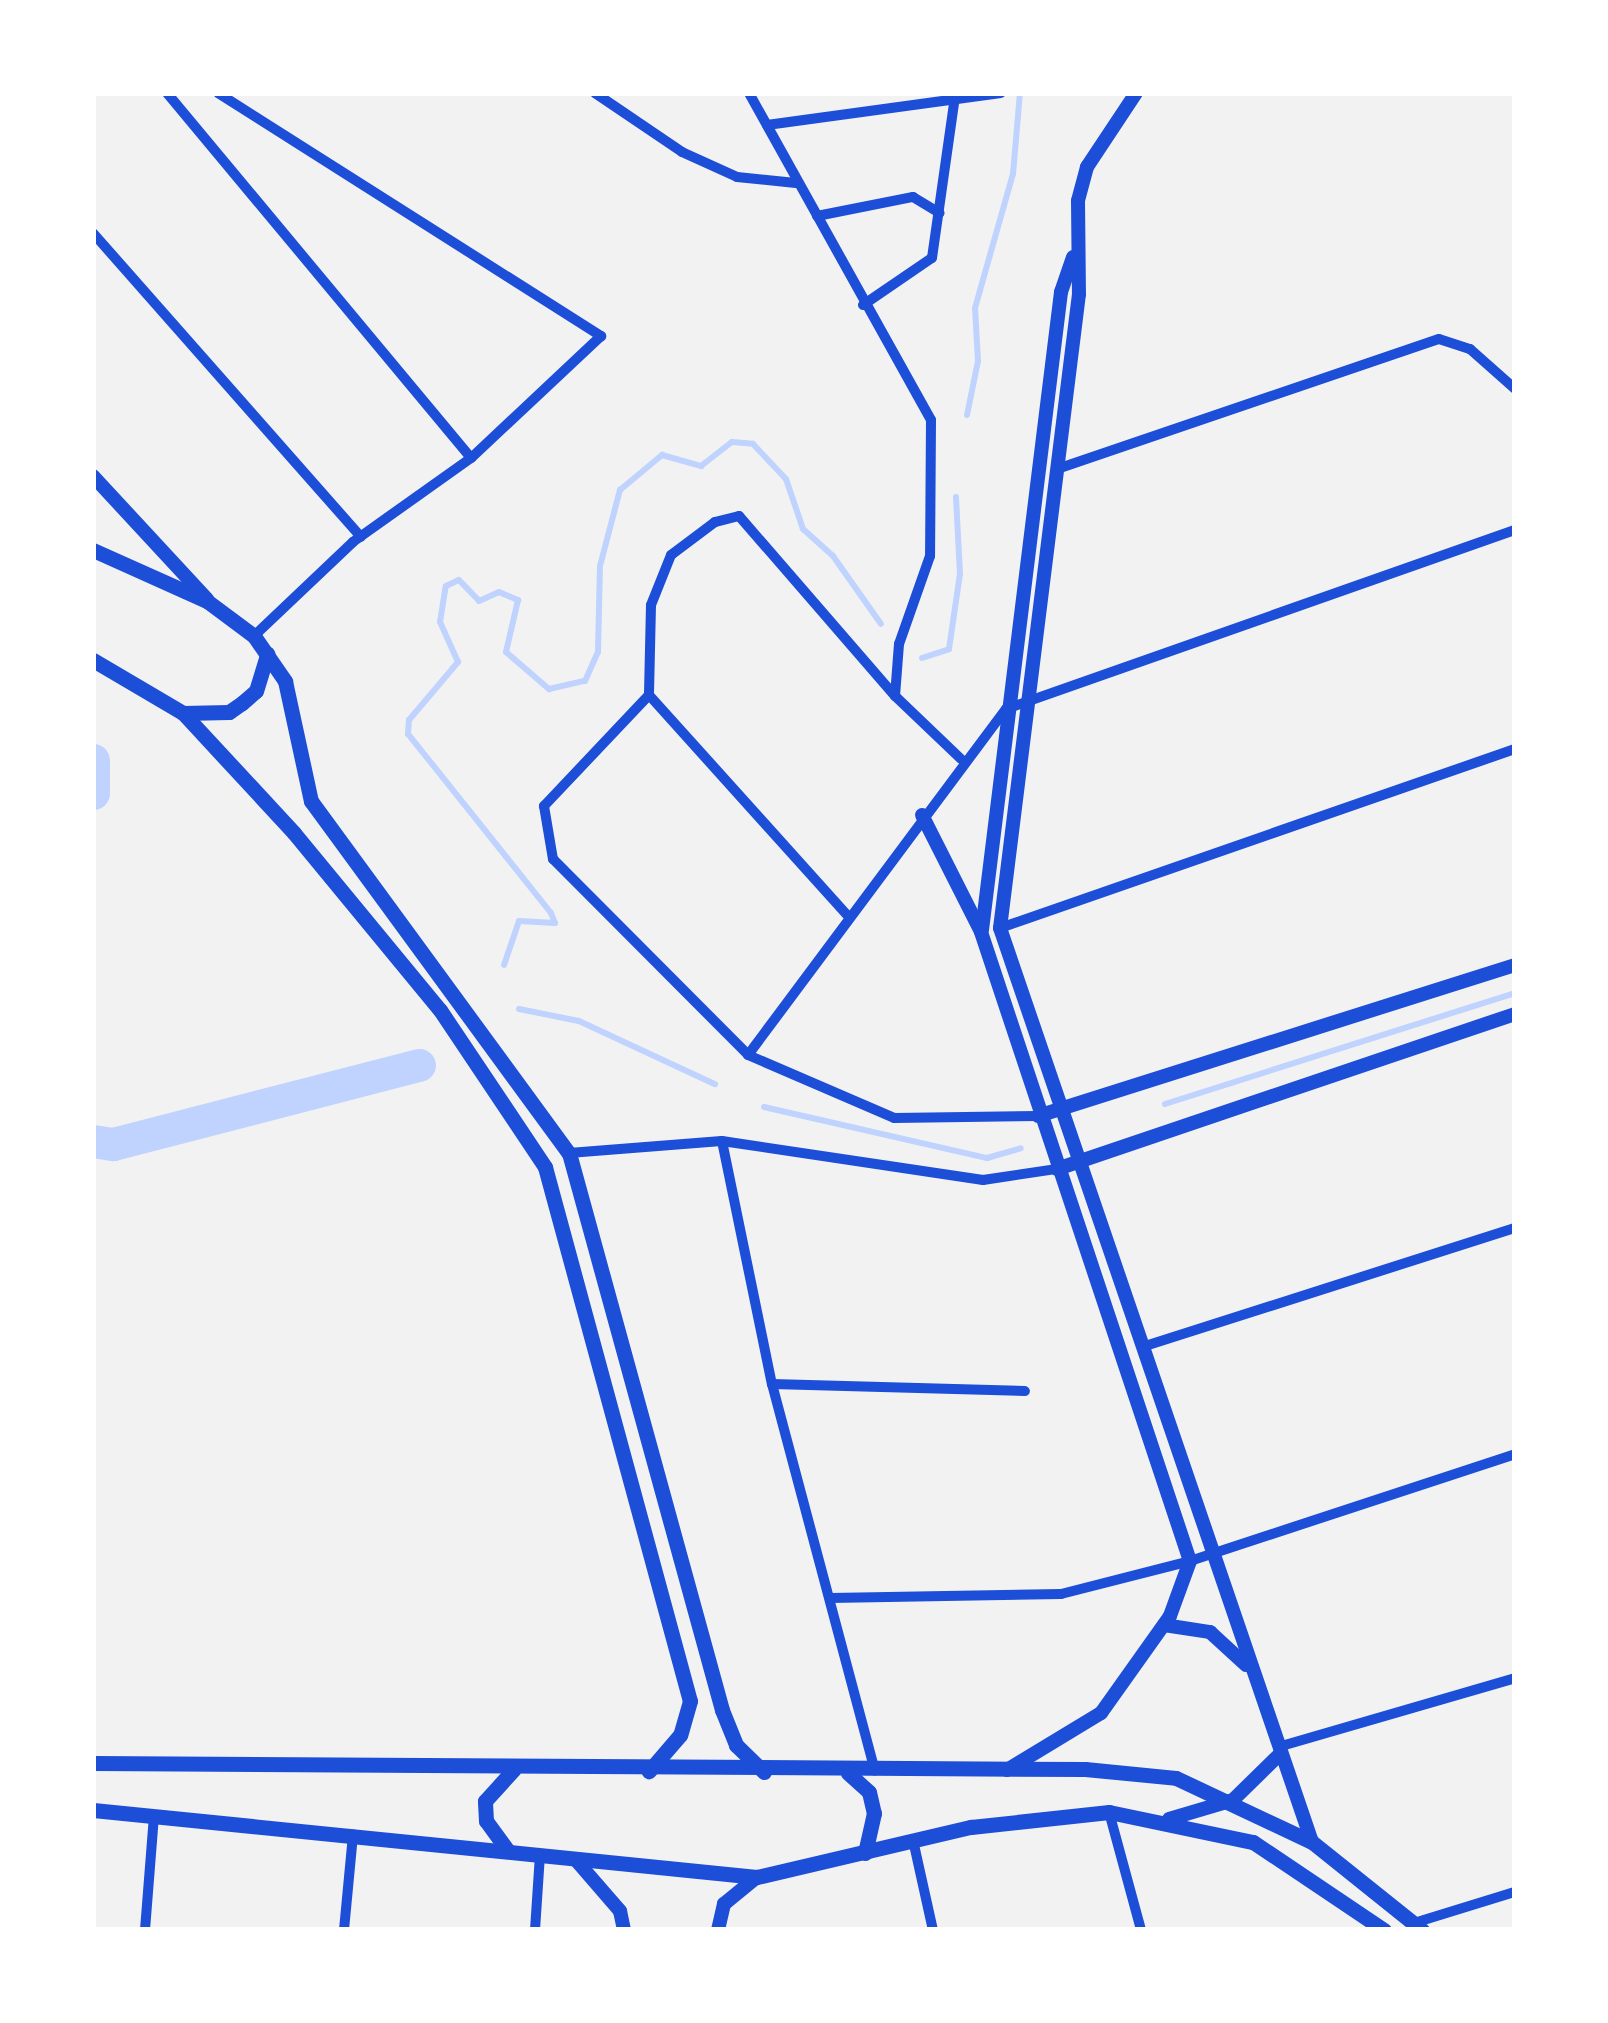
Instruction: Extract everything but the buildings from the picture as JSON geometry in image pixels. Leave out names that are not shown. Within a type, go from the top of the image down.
[{"type":"main road","points":[[93,550],[215,607],[254,636],[285,682],[311,801],[455,988],[569,1153],[722,1710],[736,1744],[764,1772]]},
{"type":"main road","points":[[183,713],[229,712],[242,704],[256,691],[267,654]]},
{"type":"main road","points":[[93,660],[183,713],[440,1010],[500,1092],[545,1167],[572,1247],[690,1701],[680,1736],[650,1771]]},
{"type":"main road","points":[[93,1762],[848,1773],[1007,1770],[1176,1778],[1233,1800],[1312,1842],[1418,1927]]},
{"type":"main road","points":[[508,1851],[486,1821],[485,1801],[514,1769]]},
{"type":"main road","points":[[848,1773],[869,1792],[874,1813],[865,1853]]},
{"type":"main road","points":[[93,1810],[757,1877],[913,1840],[1109,1812],[1169,1819],[1253,1842],[1384,1930]]},
{"type":"street","points":[[167,93],[472,458]]},
{"type":"street","points":[[218,93],[601,336],[472,458],[361,537],[254,636]]},
{"type":"street","points":[[595,93],[682,152],[736,177],[796,183]]},
{"type":"street","points":[[749,93],[863,305],[918,387],[935,456],[930,556],[917,612],[899,644],[895,696]]},
{"type":"street","points":[[767,125],[1001,93]]},
{"type":"street","points":[[982,932],[1061,292],[1074,252],[1087,167],[1136,93]]},
{"type":"street","points":[[863,305],[932,258],[955,96]]},
{"type":"street","points":[[817,216],[914,197],[940,213]]},
{"type":"street","points":[[93,233],[361,537]]},
{"type":"street","points":[[1074,252],[1078,294],[1060,468],[1026,697],[1000,928],[1066,1109],[1210,1554],[1312,1842]]},
{"type":"street","points":[[1060,468],[1454,340],[1515,389]]},
{"type":"street","points":[[93,476],[215,607]]},
{"type":"street","points":[[961,759],[895,696],[739,516],[716,522],[671,555],[658,578],[649,695],[544,806],[554,859],[748,1055],[894,1118],[1038,1116],[1515,964]]},
{"type":"street","points":[[748,1055],[961,759],[1006,709],[1026,697],[1515,530]]},
{"type":"street","points":[[649,695],[846,914]]},
{"type":"street","points":[[1000,928],[1515,749]]},
{"type":"street","points":[[922,815],[982,932],[1038,1116],[1190,1561],[1164,1625],[1101,1712],[1007,1770]]},
{"type":"street","points":[[569,1153],[722,1141],[983,1180],[1081,1162],[1515,1014]]},
{"type":"street","points":[[722,1141],[772,1384],[875,1771]]},
{"type":"street","points":[[1142,1347],[1515,1228]]},
{"type":"street","points":[[772,1384],[1025,1390]]},
{"type":"street","points":[[830,1598],[1061,1594],[1190,1561],[1515,1454]]},
{"type":"street","points":[[1164,1625],[1210,1632],[1250,1669]]},
{"type":"street","points":[[1169,1819],[1233,1800],[1278,1751],[1515,1678]]},
{"type":"street","points":[[1109,1812],[1141,1930]]},
{"type":"street","points":[[145,1930],[154,1816]]},
{"type":"street","points":[[344,1930],[353,1834]]},
{"type":"street","points":[[913,1840],[933,1930]]},
{"type":"street","points":[[536,1930],[540,1855]]},
{"type":"street","points":[[574,1859],[620,1911],[624,1930]]},
{"type":"street","points":[[718,1930],[724,1904],[757,1877]]},
{"type":"street","points":[[1418,1927],[1515,1892]]},
{"type":"waterway","points":[[967,415],[978,361],[975,308],[1013,174],[1020,93]]},
{"type":"waterway","points":[[504,965],[519,921],[555,923],[551,913],[408,734],[409,720],[458,662],[440,622],[446,586],[459,580],[479,601],[499,592],[518,600],[506,652],[549,689],[585,681],[598,652],[600,566],[620,490],[662,455],[701,466],[732,442],[753,444],[786,479],[803,529],[833,556],[881,624]]},
{"type":"waterway","points":[[922,658],[949,649],[960,574],[956,497]]},
{"type":"waterway","points":[[93,760],[93,793]]},
{"type":"waterway","points":[[1165,1104],[1515,993]]},
{"type":"waterway","points":[[519,1009],[579,1021],[715,1084]]},
{"type":"waterway","points":[[93,1141],[113,1144],[419,1065]]},
{"type":"waterway","points":[[764,1107],[987,1158],[1021,1148]]}]
